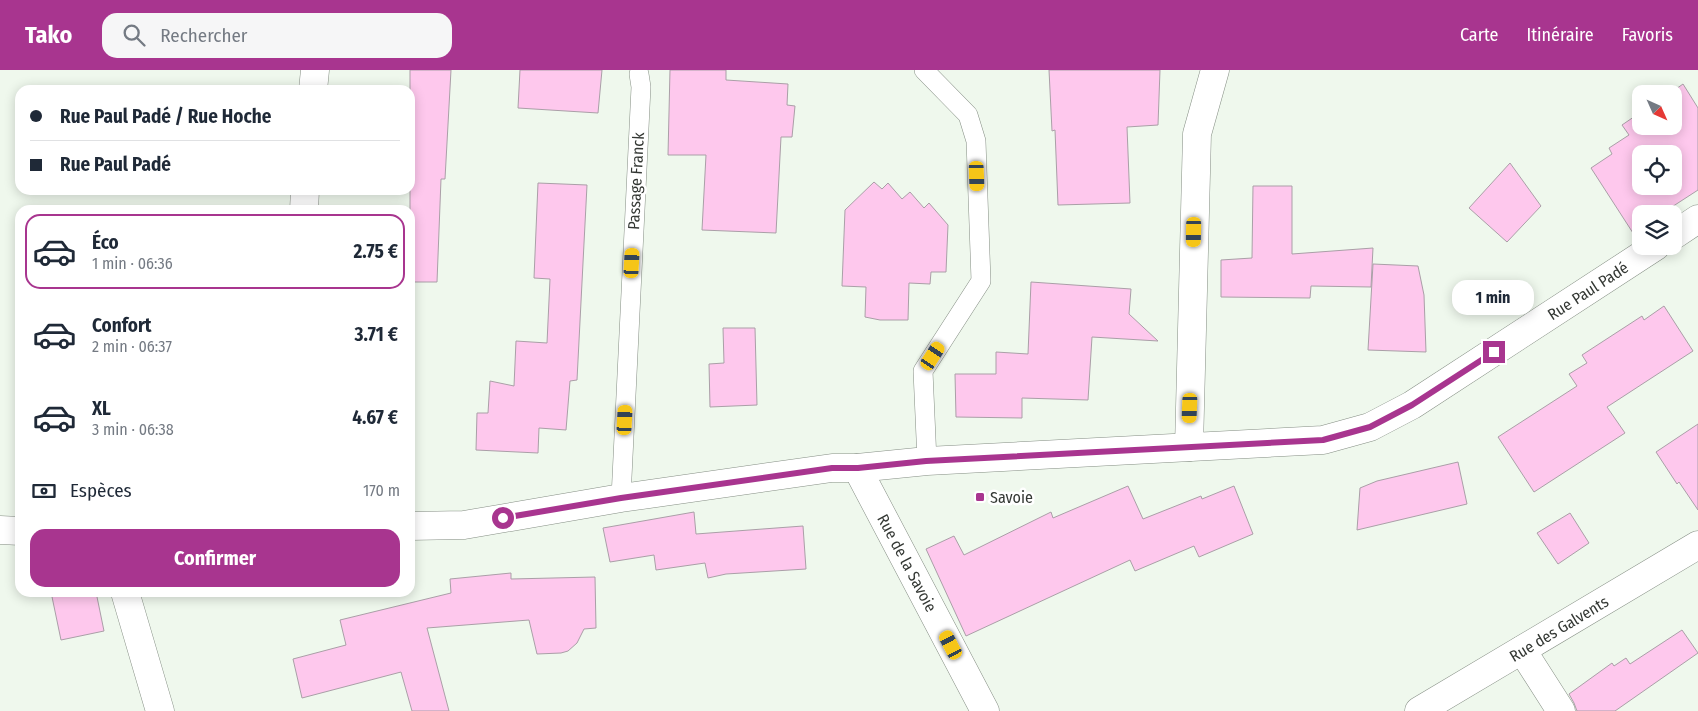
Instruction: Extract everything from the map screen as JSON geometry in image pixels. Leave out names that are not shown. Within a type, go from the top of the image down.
[{"type":"street","points":[[314,85],[315,70]]},
{"type":"street","points":[[1189,447],[1197,134],[1215,70]]},
{"type":"street","points":[[1682,230],[1698,219]]},
{"type":"street","name":"Rue Paul Padé","points":[[415,526],[464,524],[621,498],[832,468],[858,468],[926,461],[1323,440],[1370,427],[1412,405],[1642,255]]},
{"type":"street","name":"Rue de la Savoie","points":[[858,468],[985,711]]},
{"type":"street","points":[[0,530],[15,531]]},
{"type":"street","name":"Rue des Galvents","points":[[1419,711],[1698,545]]},
{"type":"street","points":[[126,597],[160,711]]},
{"type":"street","points":[[1522,650],[1561,711]]},
{"type":"lane","points":[[924,70],[968,114],[976,141],[981,281],[924,371],[926,461]]},
{"type":"lane","name":"Passage Franck","points":[[621,498],[641,87],[639,74]]},
{"type":"building","points":[[410,70],[451,70],[445,179],[441,179],[437,282],[415,282],[415,205],[410,205],[410,195],[415,195],[415,85],[410,85]]},
{"type":"building","points":[[520,70],[602,70],[598,113],[518,108]]},
{"type":"building","points":[[670,70],[726,70],[726,80],[788,84],[787,105],[795,106],[792,137],[781,137],[776,233],[702,230],[706,155],[668,155]]},
{"type":"building","points":[[1049,70],[1160,70],[1158,125],[1127,127],[1130,203],[1058,205],[1055,130],[1052,131]]},
{"type":"building","points":[[1683,84],[1698,108],[1698,190],[1675,205],[1632,205],[1632,231],[1591,168],[1612,154],[1609,148],[1629,135],[1622,125],[1632,118],[1632,135],[1682,135]]},
{"type":"building","points":[[1510,163],[1541,206],[1507,242],[1469,208]]},
{"type":"building","points":[[874,182],[882,189],[888,183],[902,199],[910,192],[924,208],[929,203],[948,225],[946,272],[931,272],[930,284],[909,283],[908,320],[880,320],[865,317],[866,287],[842,286],[845,210]]},
{"type":"building","points":[[538,183],[587,185],[577,380],[570,381],[566,430],[539,428],[538,453],[476,450],[477,413],[488,413],[490,381],[514,386],[516,341],[547,343],[550,279],[534,278]]},
{"type":"building","points":[[1253,186],[1292,186],[1292,254],[1373,248],[1371,287],[1311,286],[1310,298],[1221,297],[1221,260],[1252,258]]},
{"type":"building","points":[[1373,264],[1418,266],[1424,295],[1426,352],[1368,350]]},
{"type":"building","points":[[1031,282],[1131,289],[1129,314],[1158,341],[1092,337],[1088,400],[1022,398],[1022,418],[956,417],[955,374],[996,374],[996,352],[1028,354]]},
{"type":"building","points":[[1664,306],[1693,351],[1607,407],[1625,433],[1534,492],[1498,437],[1577,386],[1569,374],[1587,363],[1582,355],[1642,316],[1644,320]]},
{"type":"building","points":[[723,328],[755,328],[757,405],[710,407],[709,364],[724,363]]},
{"type":"building","points":[[1698,424],[1698,510],[1679,482],[1677,484],[1656,452]]},
{"type":"building","points":[[1458,462],[1467,504],[1357,530],[1360,488],[1377,481]]},
{"type":"building","points":[[1128,486],[1143,519],[1201,496],[1202,499],[1234,486],[1253,534],[1199,557],[1194,546],[1135,571],[1130,560],[966,636],[926,549],[954,536],[964,555],[1051,512],[1053,518]]},
{"type":"building","points":[[694,512],[696,534],[803,526],[806,569],[726,574],[708,578],[705,563],[656,570],[654,555],[610,562],[603,528]]},
{"type":"building","points":[[1570,513],[1589,543],[1558,564],[1537,533]]},
{"type":"building","points":[[511,573],[511,579],[595,577],[596,628],[584,629],[577,643],[568,651],[537,654],[529,620],[427,628],[449,711],[412,711],[401,672],[302,698],[293,659],[346,645],[340,620],[451,593],[450,579]]},
{"type":"building","points":[[52,597],[97,597],[104,631],[61,640]]},
{"type":"building","points":[[1682,630],[1698,653],[1615,711],[1577,711],[1569,694],[1612,663],[1614,666],[1626,658],[1630,664]]},
{"type":"place","name":"Savoie","points":[[980,497]]},
{"type":"route","points":[[503,518],[621,498],[832,468],[858,468],[926,461],[1323,440],[1370,427],[1398,413],[1494,352]]}]
